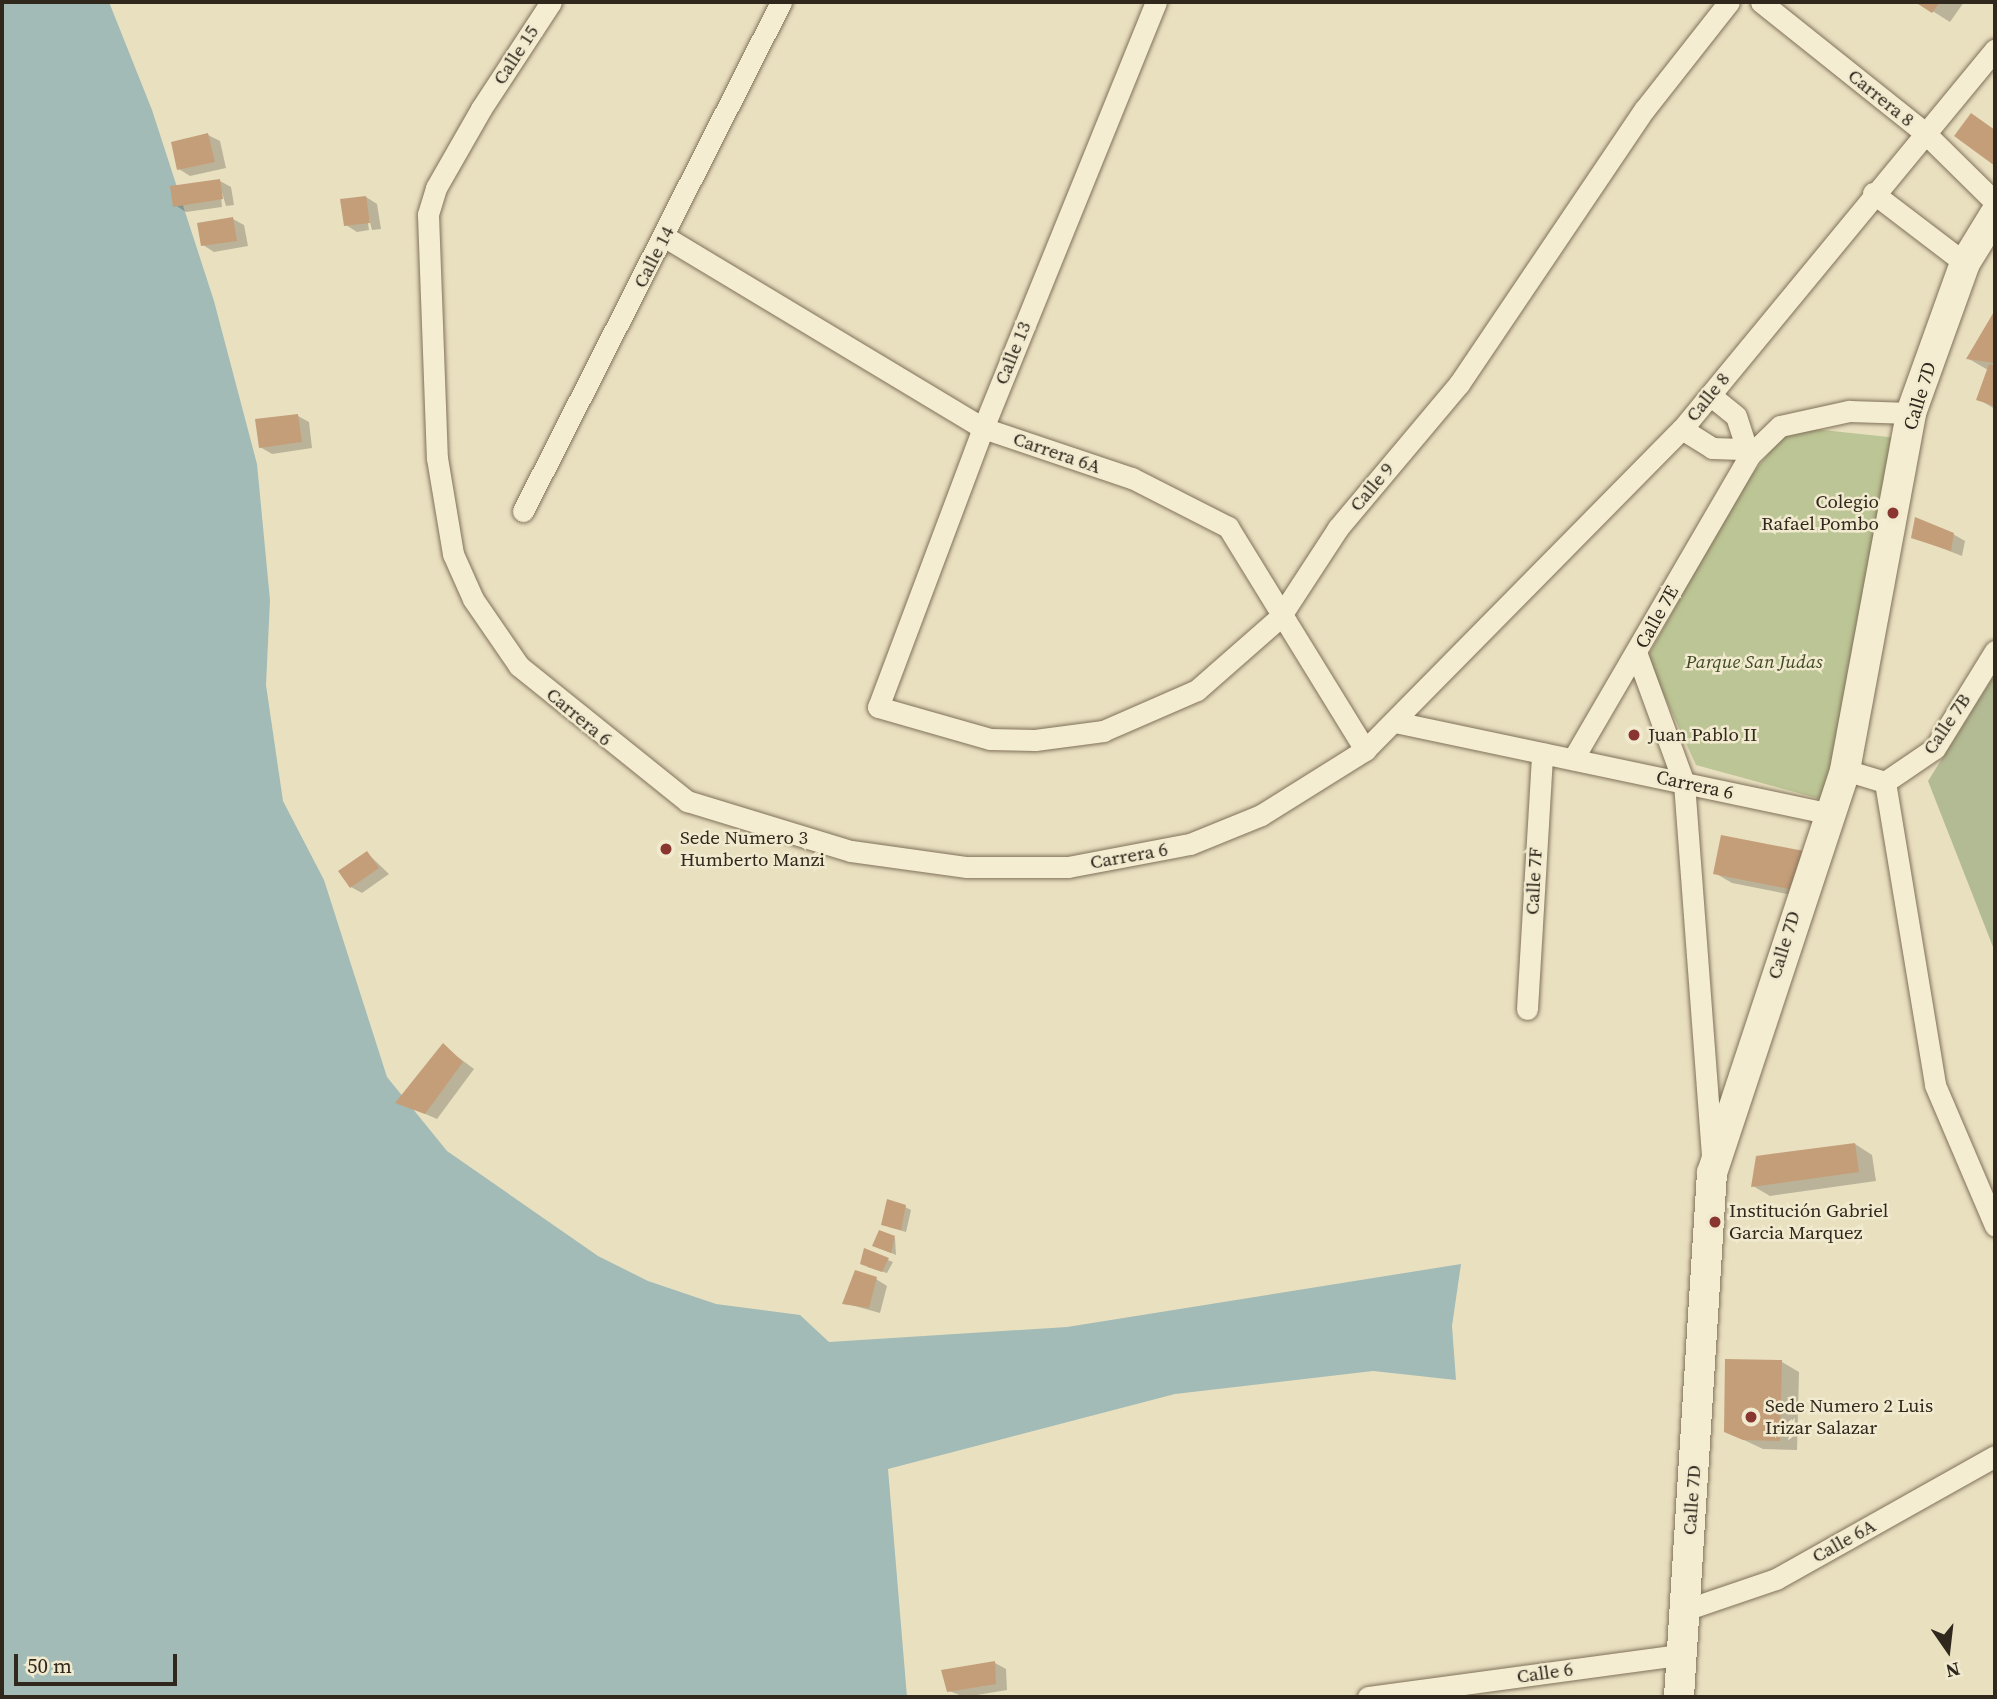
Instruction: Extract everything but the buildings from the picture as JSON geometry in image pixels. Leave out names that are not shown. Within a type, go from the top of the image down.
[{"type":"main road","name":"Calle 7D","points":[[1679,1697],[1712,1173],[1845,771],[1911,414],[1965,263],[1995,214]]},
{"type":"street","name":"Calle 15","points":[[473,599],[453,554],[438,458],[428,215],[436,188],[481,109],[551,2]]},
{"type":"street","name":"Calle 14","points":[[523,510],[665,237],[781,2]]},
{"type":"street","name":"Calle 13","points":[[878,707],[983,428],[1156,2]]},
{"type":"street","name":"Calle 9","points":[[878,707],[990,739],[1103,730],[1197,690],[1280,617],[1338,528],[1458,384],[1644,110],[1728,2]]},
{"type":"street","name":"Carrera 8","points":[[1761,2],[1924,132],[1995,202]]},
{"type":"street","name":"Calle 8","points":[[1395,722],[1682,429],[1995,49]]},
{"type":"street","points":[[1874,193],[1965,263]]},
{"type":"street","name":"Carrera 6A","points":[[665,237],[983,428],[1132,478],[1227,527],[1280,617],[1365,750]]},
{"type":"street","points":[[1682,429],[1712,448],[1746,453],[1736,416],[1710,395]]},
{"type":"street","name":"Calle 7E","points":[[1712,1173],[1684,783],[1636,652],[1746,453],[1780,426],[1849,411],[1911,414]]},
{"type":"street","name":"Carrera 6","points":[[473,599],[519,666],[687,801],[851,851],[1023,868],[1068,867],[1172,849],[1261,815],[1365,750],[1395,722],[1831,814]]},
{"type":"street","name":"Calle 7B","points":[[1885,782],[1935,748],[1995,651]]},
{"type":"street","points":[[1573,760],[1636,652]]},
{"type":"street","name":"Calle 7F","points":[[1527,1009],[1542,753]]},
{"type":"street","points":[[1845,771],[1885,782],[1935,1086],[1995,1226]]},
{"type":"street","name":"Calle 6A","points":[[1685,1610],[1776,1579],[1995,1456]]},
{"type":"street","name":"Calle 6","points":[[1368,1697],[1680,1655]]},
{"type":"green space","name":"Parque San Judas","points":[[1804,428],[1898,438],[1824,800],[1696,765],[1647,658],[1741,488],[1784,434]]},
{"type":"green space","points":[[1995,674],[1995,952],[1928,781]]},
{"type":"water","points":[[2,2],[109,2],[152,110],[214,301],[257,464],[270,600],[266,685],[283,801],[324,880],[387,1077],[447,1151],[598,1256],[648,1281],[716,1304],[800,1315],[829,1342],[1067,1327],[1461,1264],[1452,1326],[1456,1380],[1373,1371],[1175,1394],[888,1469],[907,1697],[2,1697]]},
{"type":"place","name":"Colegio Rafael Pombo","points":[[1893,513]]},
{"type":"place","name":"Juan Pablo II","points":[[1634,735]]},
{"type":"place","name":"Sede Numero 3 Humberto Manzi","points":[[666,849]]},
{"type":"place","name":"Institución Gabriel Garcia Marquez","points":[[1715,1222]]},
{"type":"place","name":"Sede Numero 2 Luis Irizar Salazar","points":[[1751,1417]]}]
